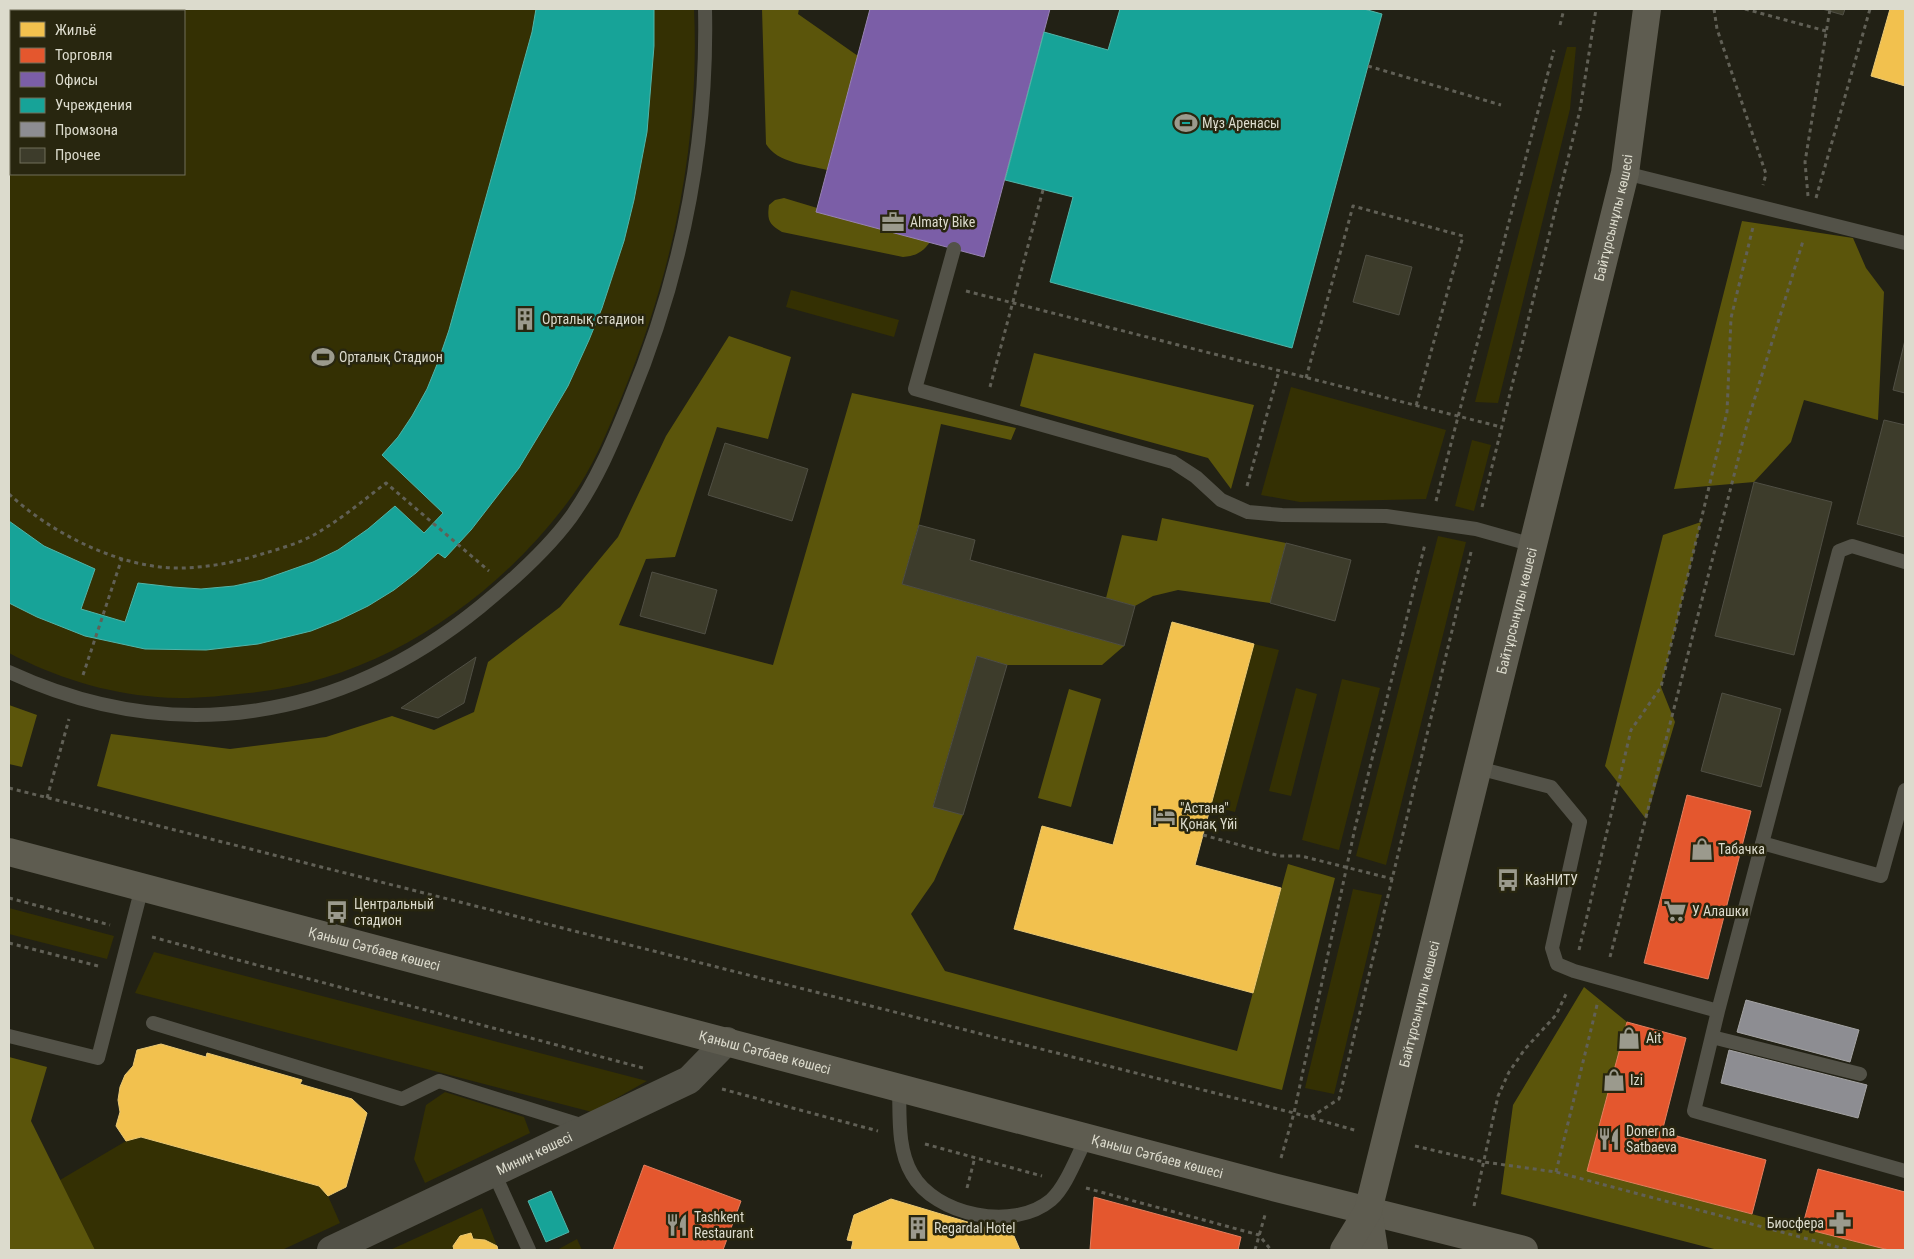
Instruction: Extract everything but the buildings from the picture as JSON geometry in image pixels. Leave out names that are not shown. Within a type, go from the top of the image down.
[{"type":"main road","name":"Байтұрсынұлы көшесі","points":[[1344,1250],[1368,1211],[1625,173],[1647,9]]},
{"type":"main road","name":"Қаныш Сәтбаев көшесі","points":[[9,852],[1273,1187],[1524,1250]]},
{"type":"main road","name":"Байтұрсынұлы көшесі","points":[[1368,1211],[1374,1250]]},
{"type":"street","name":"Минин көшесі","points":[[331,1250],[689,1080],[727,1041]]},
{"type":"lane","points":[[9,672],[38,686],[75,698],[121,709],[174,714],[225,714],[267,710],[310,699],[390,667],[431,643],[466,618],[505,586],[571,517],[599,470],[639,380],[675,272],[688,216],[703,110],[705,9]]},
{"type":"lane","points":[[1625,173],[1905,243]]},
{"type":"lane","points":[[954,249],[915,389],[1173,462],[1196,477],[1221,500],[1248,512],[1282,515],[1386,516],[1476,529],[1533,544]]},
{"type":"lane","points":[[1905,562],[1852,546],[1839,551],[1718,1011],[1694,1111],[1905,1171]]},
{"type":"lane","points":[[1478,768],[1551,787],[1580,822],[1552,948],[1557,964],[1574,971],[1718,1011]]},
{"type":"lane","points":[[1762,843],[1881,876],[1905,790]]},
{"type":"lane","points":[[9,1036],[98,1058],[142,887]]},
{"type":"lane","points":[[153,1023],[402,1099],[439,1081],[590,1128]]},
{"type":"lane","points":[[1712,1037],[1860,1074]]},
{"type":"lane","points":[[899,1087],[901,1137],[911,1172],[918,1184],[930,1196],[942,1203],[984,1216],[1002,1218],[1020,1216],[1050,1201],[1064,1182],[1087,1137]]},
{"type":"lane","points":[[494,1173],[529,1250]]},
{"type":"path","points":[[1560,25],[1564,9]]},
{"type":"path","points":[[9,788],[1310,1118],[1339,1099],[1476,529],[1580,110],[1596,9]]},
{"type":"path","points":[[1484,1162],[1498,1096],[1509,1072],[1525,1049],[1556,1014],[1566,994],[1574,971],[1631,730],[1661,687],[1727,412],[1731,318],[1766,174],[1717,29],[1714,9]]},
{"type":"path","points":[[1745,9],[1826,31]]},
{"type":"path","points":[[1810,220],[1806,162],[1830,9]]},
{"type":"path","points":[[1556,1172],[1749,417],[1810,220],[1870,9]]},
{"type":"path","points":[[1273,1187],[1294,1113],[1347,868],[1430,523],[1554,50]]},
{"type":"path","points":[[1368,66],[1501,105]]},
{"type":"path","points":[[984,409],[1043,190]]},
{"type":"path","points":[[1306,378],[1353,206],[1463,236],[1416,406]]},
{"type":"path","points":[[944,285],[1501,427]]},
{"type":"path","points":[[1242,509],[1279,371]]},
{"type":"path","points":[[9,494],[22,506],[56,530],[82,543],[122,558],[146,564],[182,568],[212,566],[244,560],[288,546],[321,531],[386,483],[505,586]]},
{"type":"path","points":[[47,798],[75,698],[122,558]]},
{"type":"path","points":[[1203,835],[1280,856],[1301,856],[1393,879]]},
{"type":"path","points":[[9,898],[1259,1234],[1271,1250]]},
{"type":"path","points":[[9,943],[120,972]]},
{"type":"path","points":[[1428,1149],[1484,1162],[1556,1172],[1849,1250]]},
{"type":"path","points":[[968,1182],[975,1157]]},
{"type":"path","points":[[1255,1250],[1259,1234]]},
{"type":"shaded area","name":"Орталық Стадион","points":[[9,9],[694,9],[695,59],[687,158],[669,255],[656,302],[622,396],[586,475],[570,499],[540,536],[506,571],[469,602],[429,630],[387,653],[343,672],[296,685],[249,693],[168,698],[99,688],[26,662],[9,653]]},
{"type":"shaded area","points":[[762,9],[799,9],[798,14],[858,56],[827,170],[785,159],[771,150],[766,144]]},
{"type":"shaded area","points":[[1567,47],[1576,47],[1570,109],[1498,403],[1475,402]]},
{"type":"shaded area","points":[[784,198],[930,242],[919,253],[903,257],[782,232],[770,222],[768,210],[769,205],[775,200]]},
{"type":"shaded area","points":[[1742,221],[1853,238],[1866,268],[1884,292],[1878,420],[1804,400],[1791,442],[1754,482],[1674,489]]},
{"type":"shaded area","points":[[791,290],[899,320],[894,337],[786,307]]},
{"type":"shaded area","points":[[729,336],[791,357],[768,439],[717,427],[675,557],[646,559],[619,625],[773,665],[852,393],[1016,428],[1011,440],[941,424],[919,524],[902,584],[1124,646],[1102,665],[1007,665],[977,656],[933,806],[963,815],[934,881],[911,914],[945,971],[1237,1051],[1288,864],[1335,878],[1282,1090],[97,786],[111,734],[230,749],[326,737],[392,716],[434,730],[474,712],[488,662],[560,607],[618,537],[666,436]]},
{"type":"shaded area","points":[[1034,353],[1254,405],[1231,489],[1208,458],[1020,406]]},
{"type":"shaded area","points":[[1291,387],[1446,430],[1426,499],[1300,502],[1261,495]]},
{"type":"shaded area","points":[[1472,440],[1491,445],[1474,511],[1455,506]]},
{"type":"shaded area","points":[[1162,518],[1286,543],[1270,603],[1178,590],[1153,596],[1135,606],[1106,598],[1122,535],[1157,541]]},
{"type":"shaded area","points":[[1701,522],[1661,687],[1675,722],[1646,819],[1605,766],[1663,535]]},
{"type":"shaded area","points":[[1438,536],[1466,542],[1386,865],[1356,856]]},
{"type":"shaded area","points":[[1254,644],[1279,650],[1235,812],[1211,806]]},
{"type":"shaded area","points":[[1342,679],[1380,688],[1339,850],[1302,840]]},
{"type":"shaded area","points":[[1296,688],[1317,694],[1291,796],[1269,791]]},
{"type":"shaded area","points":[[1069,689],[1101,699],[1071,807],[1038,798]]},
{"type":"shaded area","points":[[9,705],[37,715],[22,767],[9,764]]},
{"type":"shaded area","points":[[1353,889],[1382,895],[1334,1094],[1305,1088]]},
{"type":"shaded area","points":[[9,908],[114,936],[107,959],[9,934]]},
{"type":"shaded area","points":[[154,952],[647,1081],[592,1112],[135,993]]},
{"type":"shaded area","points":[[1584,987],[1627,1022],[1588,1171],[1889,1250],[1718,1250],[1501,1194],[1513,1105]]},
{"type":"shaded area","points":[[9,1057],[47,1067],[31,1121],[95,1250],[9,1250]]},
{"type":"shaded area","points":[[445,1092],[524,1117],[530,1133],[425,1183],[414,1159],[426,1105]]},
{"type":"shaded area","points":[[141,1137],[319,1186],[328,1196],[340,1223],[282,1250],[95,1250],[60,1180],[126,1141]]},
{"type":"shaded area","points":[[482,1208],[497,1246],[485,1240],[473,1239],[471,1233],[460,1236],[453,1245],[454,1250],[390,1250]]},
{"type":"shaded area","points":[[577,1239],[582,1250],[557,1250]]},
{"type":"place","name":"Мұз Аренасы","points":[[1186,123]]},
{"type":"place","name":"Almaty Bike","points":[[893,222]]},
{"type":"place","name":"Орталық стадион","points":[[525,319]]},
{"type":"place","name":"Орталық Стадион","points":[[323,357]]},
{"type":"place","name":"\"Астана\" Қонақ Үйі","points":[[1164,816]]},
{"type":"place","name":"Табачка","points":[[1702,849]]},
{"type":"place","name":"КазНИТУ","points":[[1508,880]]},
{"type":"place","name":"У Алашки","points":[[1675,911]]},
{"type":"place","name":"Центральный стадион","points":[[337,912]]},
{"type":"place","name":"Ait","points":[[1629,1038]]},
{"type":"place","name":"Izi","points":[[1614,1080]]},
{"type":"place","name":"Doner na Satbaeva","points":[[1609,1139]]},
{"type":"place","name":"Биосфера","points":[[1840,1223]]},
{"type":"place","name":"Tashkent Restaurant","points":[[677,1225]]},
{"type":"place","name":"Regardal Hotel","points":[[918,1228]]}]
